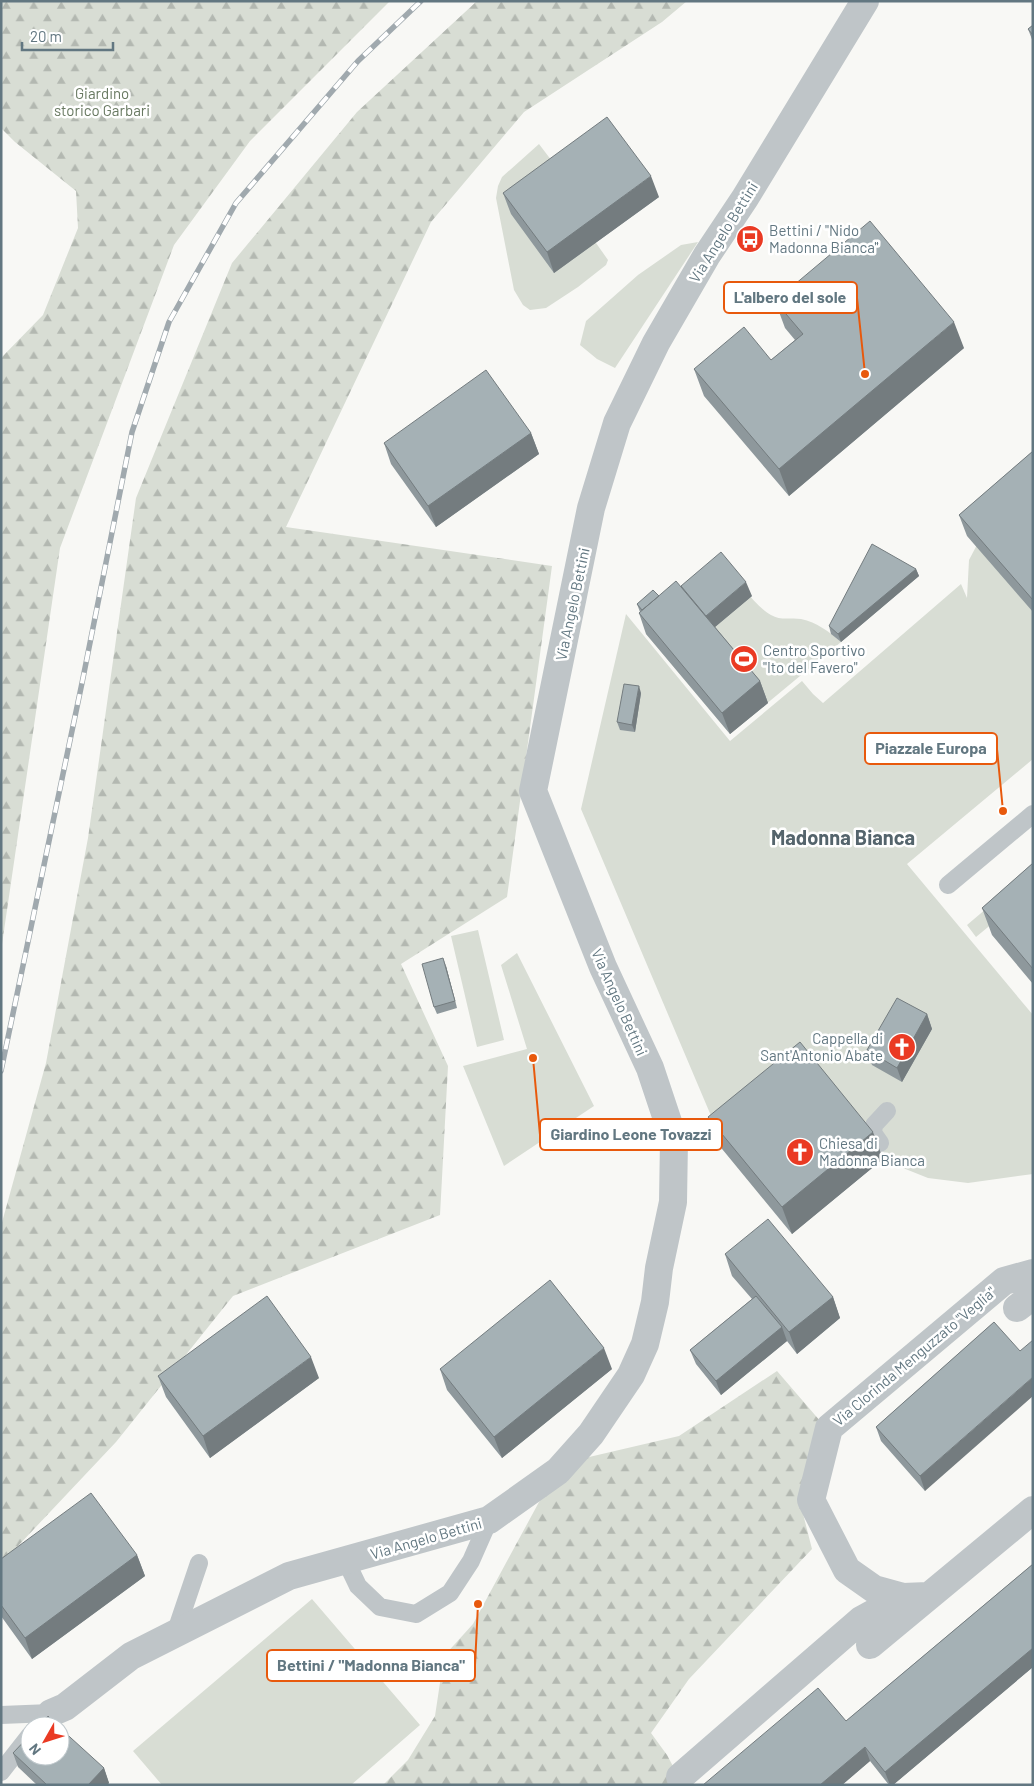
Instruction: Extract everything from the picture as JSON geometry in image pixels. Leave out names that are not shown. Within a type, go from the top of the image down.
[{"type":"street","name":"Via Angelo Bettini","points":[[51,1716],[66,1707],[131,1656],[289,1576],[489,1520],[558,1472],[591,1434],[631,1375],[645,1344],[655,1302],[659,1268],[673,1202],[674,1140],[650,1068],[604,967],[533,791],[591,508],[617,423],[656,343],[864,1]]},
{"type":"street","name":"Via Clorinda Menguzzato \"Veglia\"","points":[[916,1596],[874,1589],[847,1570],[811,1500],[828,1428],[1004,1281],[1033,1272]]},
{"type":"street","points":[[870,1645],[916,1596],[1033,1510]]},
{"type":"street","points":[[680,1777],[862,1620],[916,1596]]},
{"type":"lane","points":[[948,885],[1033,814]]},
{"type":"lane","points":[[880,1143],[872,1132],[874,1125],[887,1112]]},
{"type":"lane","points":[[346,1560],[358,1586],[380,1607],[416,1614],[450,1593],[471,1561],[489,1520]]},
{"type":"lane","points":[[175,1634],[199,1563]]},
{"type":"lane","points":[[1,1716],[20,1718]]},
{"type":"lane","points":[[1,1772],[20,1748]]},
{"type":"green space","name":"Giardino storico Garbari","points":[[1,1],[390,1],[250,141],[174,245],[60,548],[1,951],[1,358],[43,315],[78,228],[76,191],[15,142],[1,128]]},
{"type":"green space","points":[[477,1],[687,1],[662,22],[524,112],[431,222],[286,527],[552,566],[507,897],[401,964],[448,1066],[440,1215],[233,1296],[116,1442],[1,1564],[1,1226],[46,1063],[88,838],[136,498],[232,263],[357,112]]},
{"type":"green space","points":[[539,144],[564,177],[596,243],[608,260],[606,265],[578,287],[546,308],[530,310],[523,305],[514,290],[496,198],[502,177]]},
{"type":"green space","points":[[698,242],[615,368],[597,359],[580,345],[586,321],[638,275],[681,245]]},
{"type":"green space","points":[[979,541],[1033,606],[1033,759],[907,864],[1033,1015],[1033,1174],[968,1183],[928,1178],[893,1164],[812,1064],[720,1137],[581,809],[626,614],[730,741],[802,681],[823,703],[961,584],[967,598],[969,560]]},
{"type":"green space","name":"Centro Sportivo \"Ito del Favero\"","points":[[726,567],[754,600],[771,615],[778,618],[801,619],[812,622],[841,642],[730,734],[646,634]]},
{"type":"green space","points":[[1033,869],[1033,890],[976,937],[967,925]]},
{"type":"green space","points":[[478,930],[504,1040],[477,1047],[451,936]]},
{"type":"green space","points":[[517,953],[594,1106],[504,1166],[463,1066],[527,1049],[501,965]]},
{"type":"green space","points":[[777,1371],[821,1422],[801,1506],[812,1549],[689,1679],[651,1733],[667,1755],[683,1785],[383,1785],[408,1760],[435,1716],[444,1656],[473,1624],[539,1502],[572,1461],[679,1436]]},
{"type":"green space","points":[[312,1599],[420,1725],[351,1785],[162,1785],[133,1751]]},
{"type":"building","points":[[1033,25],[1033,35],[1028,29]]},
{"type":"building","points":[[607,117],[651,176],[547,252],[503,193]]},
{"type":"building","points":[[870,221],[954,322],[779,469],[694,369],[744,327],[771,360],[803,334],[775,301]]},
{"type":"building","points":[[486,370],[531,433],[428,506],[384,443]]},
{"type":"building","points":[[1033,451],[1033,600],[959,515]]},
{"type":"building","points":[[872,544],[916,569],[838,634],[829,626]]},
{"type":"building","points":[[721,552],[746,582],[706,616],[681,586]]},
{"type":"building","points":[[676,581],[760,681],[722,713],[639,613]]},
{"type":"building","points":[[653,590],[659,596],[642,610],[637,604]]},
{"type":"building","points":[[624,684],[639,686],[632,725],[617,722]]},
{"type":"building","points":[[1033,863],[1033,969],[982,908]]},
{"type":"building","points":[[443,958],[455,1001],[434,1007],[422,964]]},
{"type":"building","points":[[897,998],[927,1014],[897,1068],[867,1050]]},
{"type":"building","name":"Chiesa di Madonna Bianca","points":[[800,1042],[873,1132],[782,1207],[708,1117]]},
{"type":"building","points":[[768,1219],[833,1297],[789,1332],[725,1254]]},
{"type":"building","points":[[550,1280],[604,1348],[494,1437],[440,1369]]},
{"type":"building","points":[[267,1296],[311,1357],[203,1436],[158,1376]]},
{"type":"building","points":[[756,1296],[782,1327],[716,1381],[690,1350]]},
{"type":"building","points":[[994,1322],[1020,1351],[1033,1340],[1033,1377],[920,1476],[876,1427]]},
{"type":"building","points":[[91,1493],[137,1555],[25,1638],[1,1605],[1,1559]]},
{"type":"building","points":[[1033,1564],[1033,1648],[885,1772],[865,1747],[820,1785],[703,1785],[818,1688],[846,1721]]},
{"type":"building","points":[[70,1737],[104,1768],[88,1785],[47,1785],[27,1766],[70,1766]]},
{"type":"building","points":[[20,1746],[20,1760],[13,1753]]},
{"type":"railway","points":[[1,1071],[132,432],[169,322],[236,203],[358,61],[421,1]]},
{"type":"place","name":"Bettini / \"Nido Madonna Bianca\"","points":[[750,239]]},
{"type":"place","name":"L'albero del sole","points":[[865,374]]},
{"type":"place","name":"Centro Sportivo \"Ito del Favero\"","points":[[744,659]]},
{"type":"place","name":"Piazzale Europa","points":[[1003,811]]},
{"type":"place","name":"Cappella di Sant'Antonio Abate","points":[[902,1047]]},
{"type":"place","name":"Giardino Leone Tovazzi","points":[[533,1058]]},
{"type":"place","name":"Chiesa di Madonna Bianca","points":[[800,1152]]},
{"type":"place","name":"Bettini / \"Madonna Bianca\"","points":[[478,1604]]},
{"type":"district","name":"Madonna Bianca","points":[[843,837]]}]
